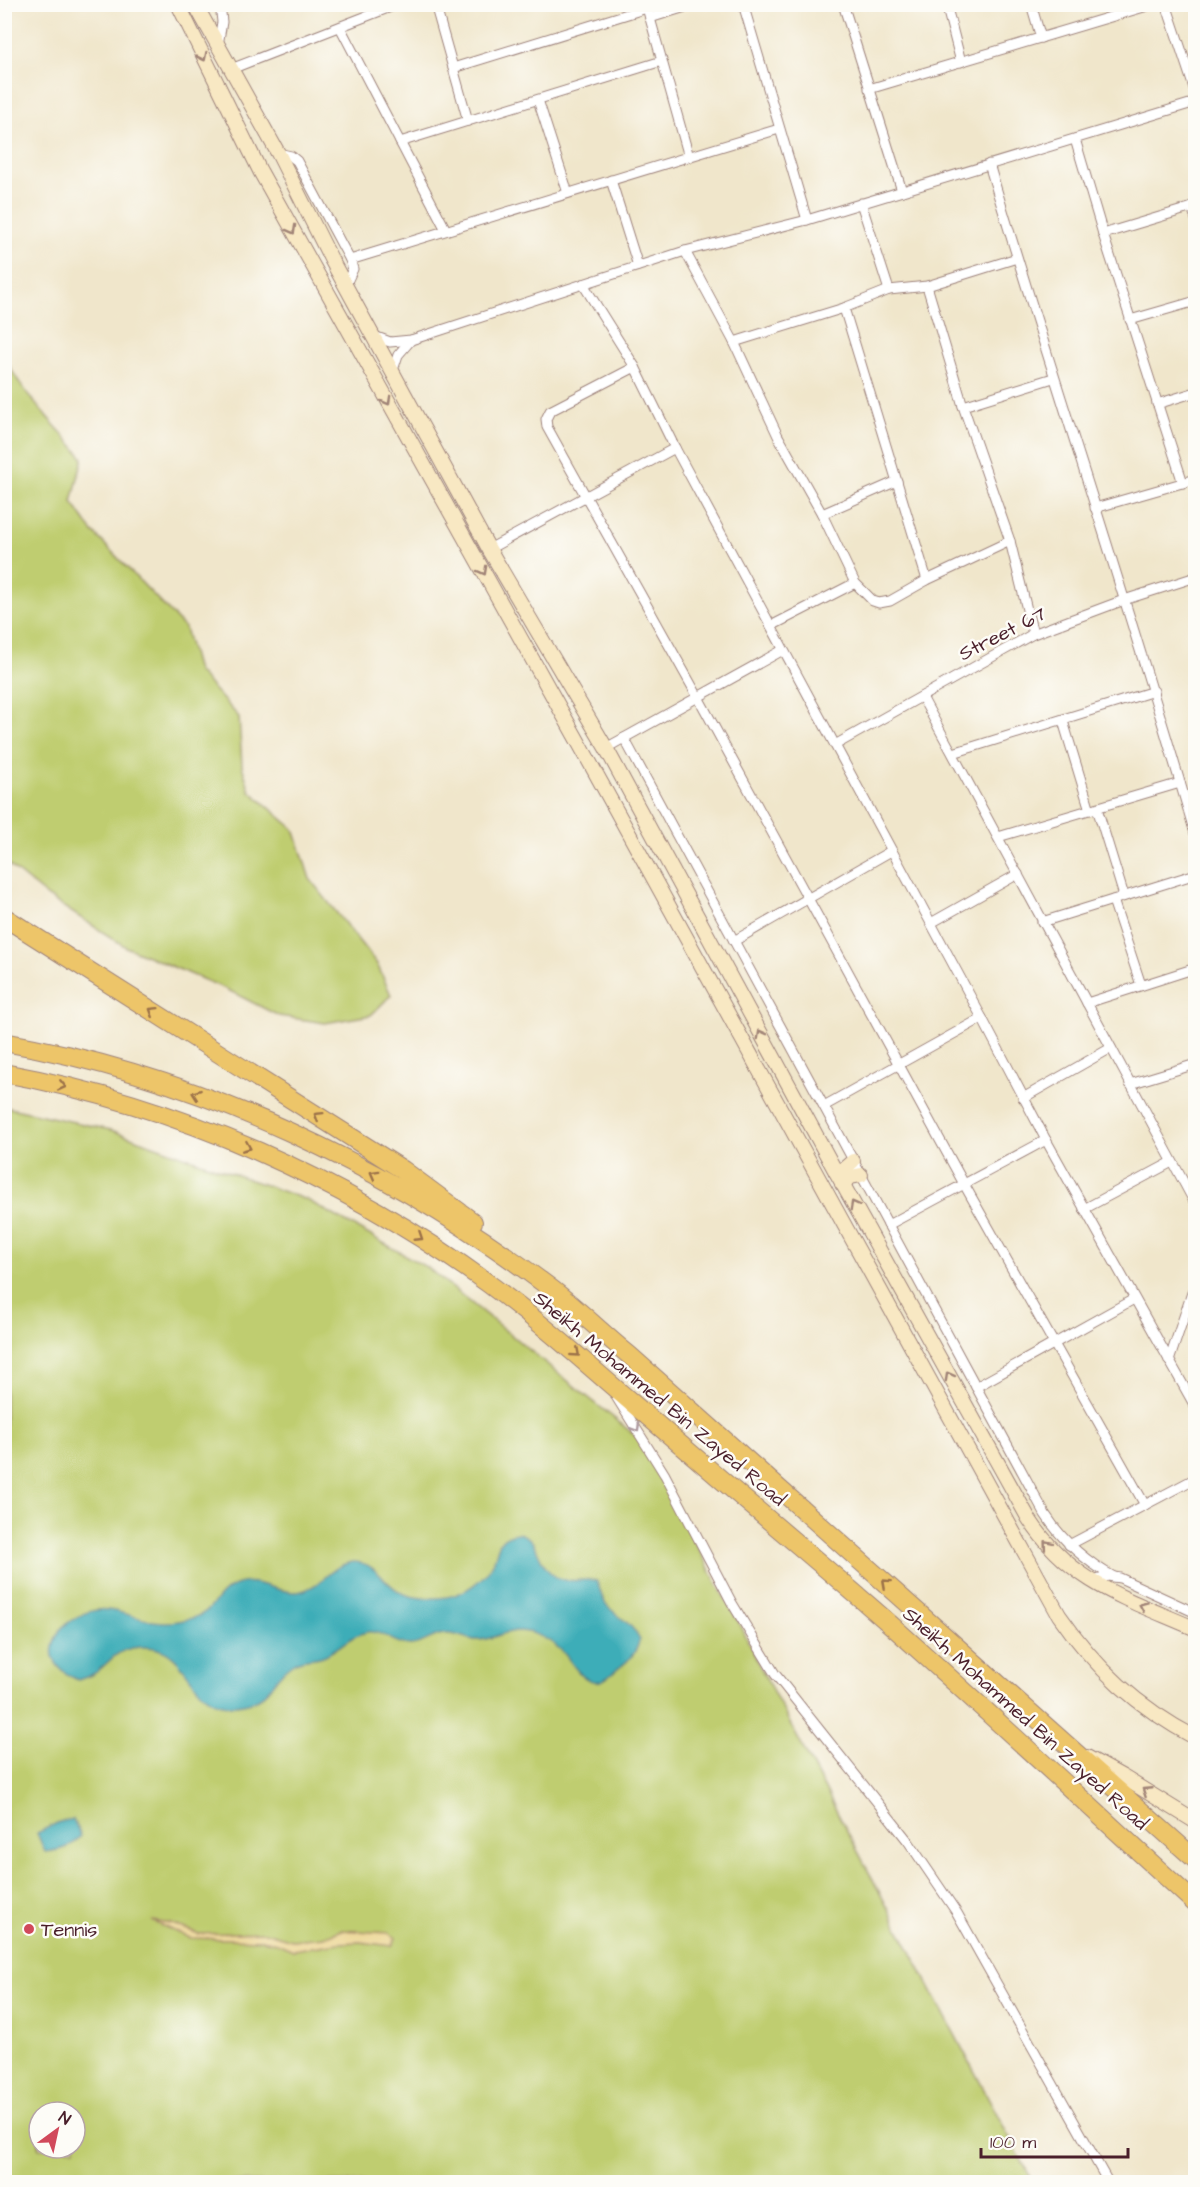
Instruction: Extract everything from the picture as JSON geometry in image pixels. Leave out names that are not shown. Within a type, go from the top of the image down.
[{"type":"highway","points":[[4,917],[403,1170],[478,1226],[550,1288]]},
{"type":"highway","name":"Sheikh Mohammed Bin Zayed Road","points":[[4,1042],[56,1053],[144,1077],[188,1091],[273,1125],[356,1164],[474,1235],[550,1288],[710,1426],[1196,1860]]},
{"type":"highway","name":"Sheikh Mohammed Bin Zayed Road","points":[[4,1073],[64,1086],[155,1112],[244,1145],[329,1185],[412,1232],[471,1271],[555,1335],[891,1625],[1196,1904]]},
{"type":"main road","points":[[178,4],[260,171],[590,761],[1059,1615],[1084,1650],[1121,1687],[1145,1708],[1196,1738]]},
{"type":"main road","points":[[195,4],[278,153],[371,335],[489,549],[606,748],[839,1178],[1029,1519],[1056,1554],[1091,1582],[1196,1629]]},
{"type":"main road","points":[[203,4],[207,25]]},
{"type":"main road","points":[[839,1178],[853,1161]]},
{"type":"main road","points":[[839,1178],[861,1175]]},
{"type":"main road","points":[[1072,1750],[1123,1777],[1196,1822]]},
{"type":"street","points":[[218,45],[222,22],[220,4]]},
{"type":"street","points":[[231,69],[398,4]]},
{"type":"street","points":[[435,4],[468,121]]},
{"type":"street","points":[[650,18],[695,4]]},
{"type":"street","points":[[743,4],[807,219]]},
{"type":"street","points":[[843,4],[902,191]]},
{"type":"street","points":[[946,4],[961,62]]},
{"type":"street","points":[[1031,4],[1041,38]]},
{"type":"street","points":[[869,89],[1154,4]]},
{"type":"street","points":[[1166,4],[1196,94]]},
{"type":"street","points":[[453,68],[647,6],[689,157]]},
{"type":"street","points":[[340,27],[446,230]]},
{"type":"street","points":[[400,142],[662,61]]},
{"type":"street","points":[[538,100],[568,193]]},
{"type":"street","points":[[371,335],[390,342],[411,340],[685,251],[807,219],[1196,102]]},
{"type":"street","points":[[350,260],[779,129]]},
{"type":"street","points":[[1075,139],[1102,234],[1182,483]]},
{"type":"street","points":[[278,153],[291,156],[297,161],[350,260],[353,269],[345,286]]},
{"type":"street","points":[[989,164],[1053,378],[1154,691],[1196,837]]},
{"type":"street","points":[[611,180],[638,266]]},
{"type":"street","points":[[861,203],[889,290]]},
{"type":"street","points":[[1102,234],[1194,206],[1196,219]]},
{"type":"street","points":[[685,251],[734,342],[778,436],[822,514],[855,583],[873,601],[885,603],[927,580],[1010,542]]},
{"type":"street","points":[[734,342],[844,308],[889,290],[927,286],[1017,258]]},
{"type":"street","points":[[583,284],[635,367],[675,448],[1023,1098],[1196,1408]]},
{"type":"street","points":[[927,286],[963,406],[1010,542],[1033,634]]},
{"type":"street","points":[[1130,320],[1196,301]]},
{"type":"street","points":[[844,308],[927,580]]},
{"type":"street","points":[[392,373],[398,355],[411,340]]},
{"type":"street","points":[[635,367],[554,409],[547,415],[547,427],[698,697],[964,1184],[1145,1505]]},
{"type":"street","points":[[963,406],[1053,378]]},
{"type":"street","points":[[1157,404],[1196,392]]},
{"type":"street","points":[[489,549],[675,448]]},
{"type":"street","points":[[1095,508],[1196,479]]},
{"type":"street","points":[[822,514],[897,481]]},
{"type":"street","name":"Street 67","points":[[835,745],[1033,634],[1124,600],[1196,577]]},
{"type":"street","points":[[771,626],[855,583]]},
{"type":"street","points":[[606,748],[783,650]]},
{"type":"street","points":[[953,753],[1063,721],[1154,691]]},
{"type":"street","points":[[922,697],[1196,1205]]},
{"type":"street","points":[[1063,721],[1124,896]]},
{"type":"street","points":[[624,738],[1045,1514],[1069,1545],[1090,1563],[1114,1577],[1196,1613]]},
{"type":"street","points":[[998,837],[1180,783]]},
{"type":"street","points":[[734,941],[891,850]]},
{"type":"street","points":[[931,923],[1018,874]]},
{"type":"street","points":[[1042,922],[1196,874]]},
{"type":"street","points":[[1113,900],[1142,985]]},
{"type":"street","points":[[1087,1003],[1196,968]]},
{"type":"street","points":[[824,1106],[982,1018]]},
{"type":"street","points":[[1023,1098],[1111,1048]]},
{"type":"street","points":[[1130,1084],[1196,1064]]},
{"type":"street","points":[[888,1225],[1046,1140]]},
{"type":"street","points":[[1084,1209],[1172,1162]]},
{"type":"street","points":[[1169,1361],[1196,1281]]},
{"type":"street","points":[[976,1386],[1134,1299]]},
{"type":"street","points":[[607,1381],[665,1475],[732,1603],[775,1674],[908,1841],[957,1913],[1108,2182]]},
{"type":"street","points":[[1069,1545],[1196,1478]]},
{"type":"street","points":[[1091,1582],[1102,1577],[1114,1577]]},
{"type":"green space","points":[[5,356],[19,382],[83,458],[72,502],[92,531],[185,628],[197,671],[239,717],[242,766],[250,791],[294,829],[310,879],[377,964],[391,995],[371,1015],[325,1023],[279,1016],[226,989],[126,947],[48,897],[5,862]]},
{"type":"green space","points":[[5,1107],[111,1130],[307,1200],[428,1268],[641,1440],[1033,2182],[5,2182]]},
{"type":"sand","points":[[152,1921],[172,1924],[199,1934],[265,1932],[292,1940],[324,1937],[342,1930],[389,1933],[396,1938],[392,1946],[360,1942],[293,1950],[262,1940],[190,1938]]},
{"type":"water","points":[[517,1533],[530,1539],[547,1569],[557,1578],[597,1581],[606,1604],[637,1633],[640,1639],[637,1648],[623,1665],[606,1679],[588,1680],[554,1644],[543,1637],[525,1631],[481,1640],[444,1634],[410,1645],[399,1643],[378,1633],[367,1632],[355,1636],[323,1656],[296,1662],[284,1670],[257,1700],[236,1705],[219,1703],[206,1696],[178,1662],[167,1653],[152,1647],[126,1650],[116,1655],[95,1673],[78,1680],[62,1671],[53,1656],[54,1643],[60,1630],[88,1612],[116,1611],[158,1622],[184,1620],[205,1612],[222,1594],[235,1585],[251,1583],[298,1592],[312,1587],[348,1563],[356,1562],[371,1567],[395,1589],[407,1595],[430,1598],[447,1597],[467,1589],[480,1580],[493,1563],[501,1541]]},
{"type":"water","points":[[73,1819],[81,1836],[65,1848],[45,1852],[37,1833],[59,1822]]},
{"type":"place","name":"Tennis","points":[[29,1929]]}]
